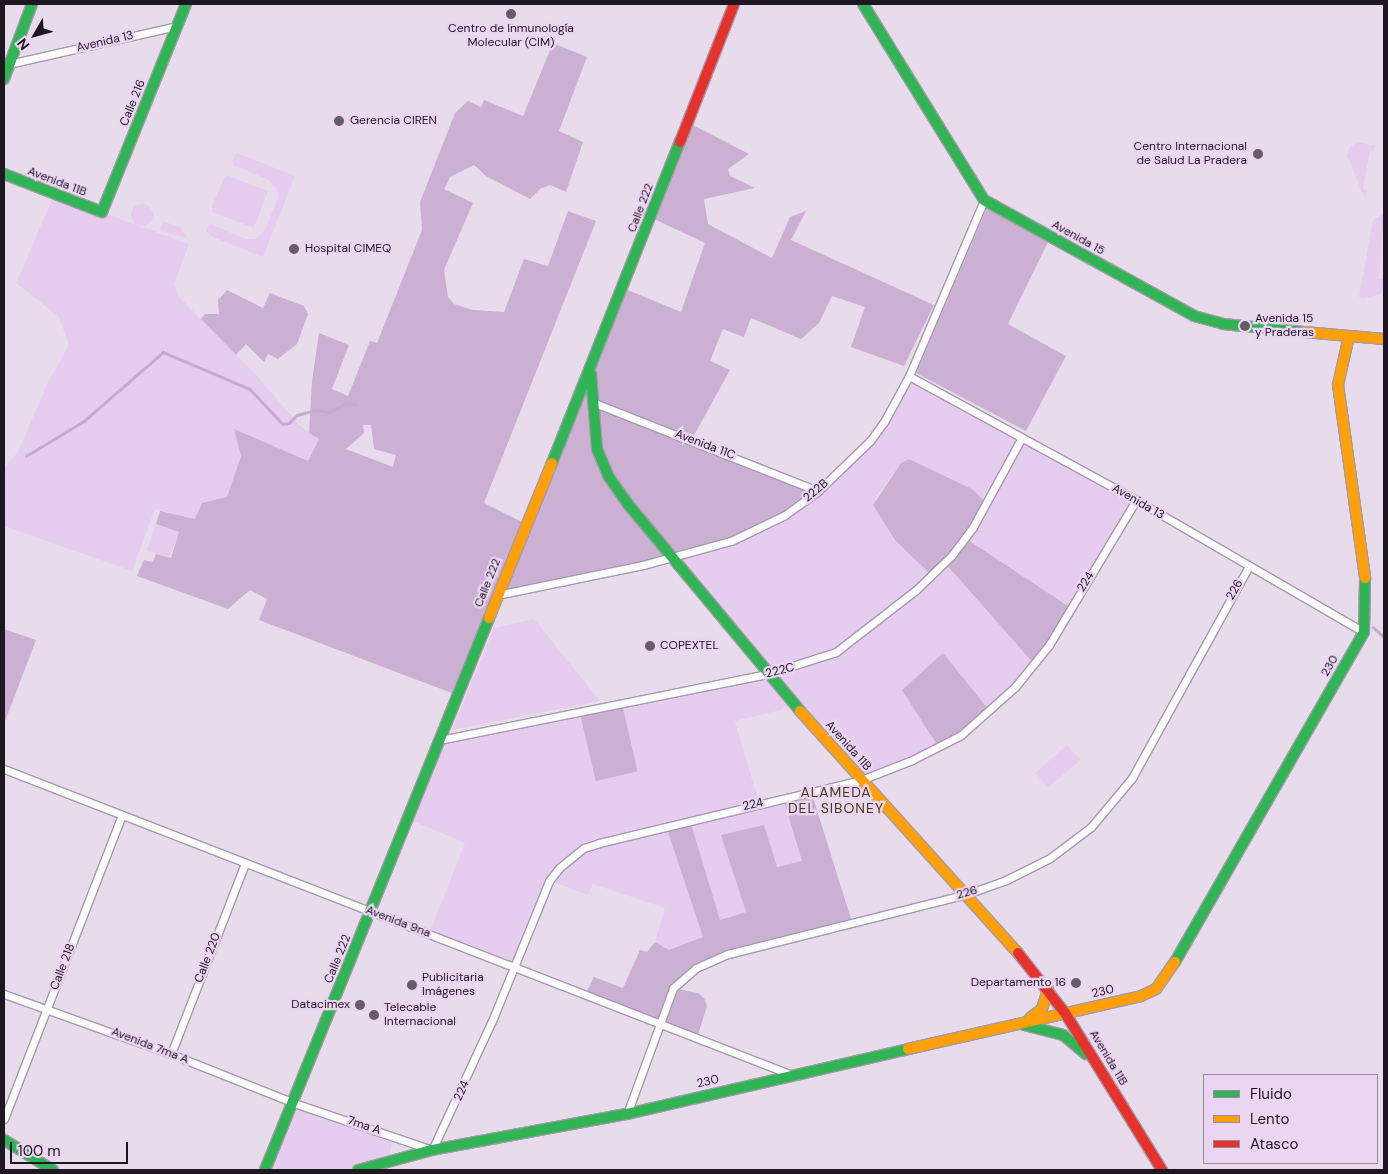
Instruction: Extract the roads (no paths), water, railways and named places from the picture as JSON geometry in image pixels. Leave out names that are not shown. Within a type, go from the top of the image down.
[{"type":"street","points":[[4,79],[7,64],[32,4]]},
{"type":"street","name":"Calle 216","points":[[102,212],[186,4]]},
{"type":"street","name":"Calle 222","points":[[265,1170],[294,1103],[440,740],[496,595],[590,370],[734,4]]},
{"type":"street","name":"Avenida 15","points":[[863,4],[984,200],[1194,316],[1223,324],[1384,339]]},
{"type":"street","name":"Avenida 13","points":[[7,64],[177,26]]},
{"type":"street","name":"Avenida 11B","points":[[7,177],[102,212]]},
{"type":"street","name":"222B","points":[[496,595],[669,557],[753,532],[785,515],[818,491],[870,441],[910,376],[984,200]]},
{"type":"street","name":"230","points":[[358,1170],[432,1150],[627,1114],[1149,994],[1162,984],[1364,632],[1367,592],[1338,386],[1349,336]]},
{"type":"street","name":"Avenida 11B","points":[[590,370],[591,402],[597,449],[610,478],[669,557],[767,674],[861,780],[967,894],[1048,988],[1066,1013],[1162,1170]]},
{"type":"street","name":"Avenida 13","points":[[910,376],[1136,500],[1248,568],[1364,632]]},
{"type":"street","name":"Avenida 11C","points":[[591,402],[818,491]]},
{"type":"street","name":"222C","points":[[440,740],[767,674],[836,652],[916,590],[952,555],[973,527],[1022,438]]},
{"type":"street","name":"224","points":[[432,1150],[455,1105],[549,881],[559,868],[584,848],[861,780],[939,748],[961,735],[1015,687],[1049,645],[1136,500]]},
{"type":"street","name":"226","points":[[627,1114],[658,1023],[673,988],[684,976],[728,954],[967,894],[1050,858],[1072,844],[1110,807],[1132,778],[1248,568]]},
{"type":"street","name":"Avenida 9na","points":[[4,769],[792,1075]]},
{"type":"street","name":"Calle 218","points":[[4,1119],[122,815]]},
{"type":"street","name":"Calle 220","points":[[171,1054],[245,863]]},
{"type":"street","points":[[1020,1023],[1038,1013],[1048,988]]},
{"type":"street","name":"Avenida 7ma A","points":[[4,994],[171,1054],[294,1103]]},
{"type":"street","points":[[1000,1027],[1026,1025],[1051,1030],[1071,1040],[1098,1065]]},
{"type":"street","name":"7ma A","points":[[294,1103],[432,1150]]},
{"type":"street","points":[[4,1140],[53,1170]]},
{"type":"waterway","points":[[26,456],[84,421],[163,352],[250,389],[283,424],[289,423],[297,415],[316,410],[329,412],[347,403],[356,404]]},
{"type":"waterway","points":[[1373,627],[1384,637]]},
{"type":"place","name":"Centro de Inmunología Molecular (CIM)","points":[[511,14]]},
{"type":"place","name":"Gerencia CIREN","points":[[339,121]]},
{"type":"place","name":"Centro Internacional de Salud La Pradera","points":[[1258,154]]},
{"type":"place","name":"Hospital CIMEQ","points":[[294,249]]},
{"type":"place","name":"Avenida 15 y Praderas","points":[[1245,326]]},
{"type":"place","name":"COPEXTEL","points":[[650,646]]},
{"type":"place","name":"Departamento 16","points":[[1076,983]]},
{"type":"place","name":"Publicitaria Imágenes","points":[[412,985]]},
{"type":"place","name":"Datacimex","points":[[360,1005]]},
{"type":"place","name":"Telecable Internacional","points":[[374,1015]]},
{"type":"district","name":"ALAMEDA DEL SIBONEY","points":[[836,800]]}]
